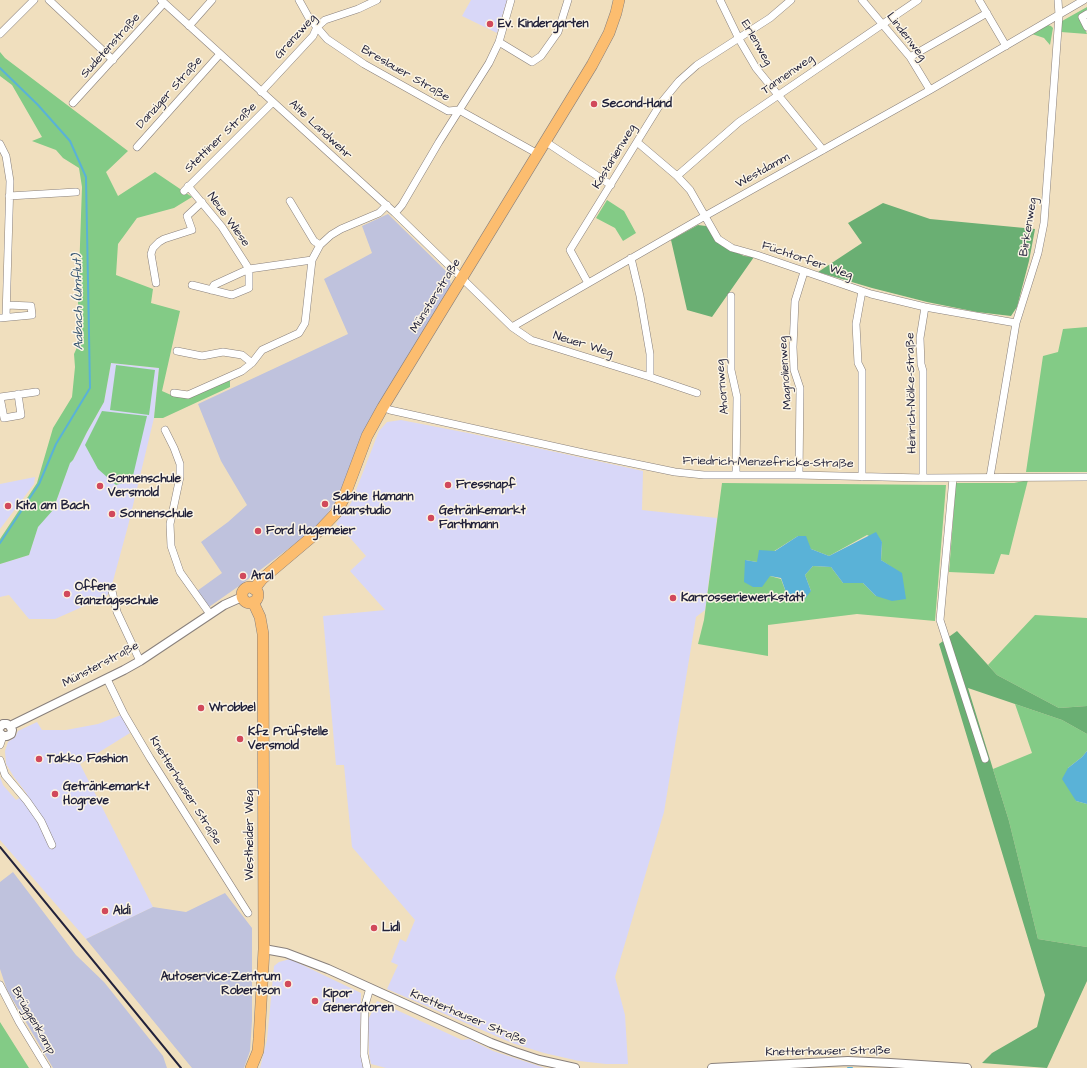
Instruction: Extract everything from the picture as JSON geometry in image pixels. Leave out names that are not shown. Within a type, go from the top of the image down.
[{"type":"main road","name":"Münsterstraße","points":[[254,589],[262,579],[320,530],[336,513],[343,500],[367,436],[383,407],[462,280],[604,44],[613,23],[619,0]]},
{"type":"main road","points":[[250,587],[254,589],[258,596],[253,602],[246,603],[242,597],[242,592],[250,587]]},
{"type":"main road","name":"Westheider Weg","points":[[252,1068],[259,1045],[264,949],[263,634],[260,617],[253,602]]},
{"type":"street","points":[[0,34],[34,0]]},
{"type":"street","points":[[49,0],[113,60]]},
{"type":"street","points":[[189,26],[212,0]]},
{"type":"street","name":"Breslauer Straße","points":[[299,0],[309,18],[327,39],[364,64],[448,111],[459,110],[538,154]]},
{"type":"street","name":"Grenzweg","points":[[261,92],[313,36],[317,27],[325,20],[358,9],[377,0]]},
{"type":"street","points":[[395,213],[402,205],[489,63],[499,42],[511,0]]},
{"type":"street","points":[[499,42],[532,62],[541,56],[558,32],[568,0]]},
{"type":"street","name":"Erlenweg","points":[[720,0],[739,39],[756,68],[823,150]]},
{"type":"street","name":"Kastanienweg","points":[[588,283],[570,250],[661,103],[679,80],[697,65],[770,18],[791,0]]},
{"type":"street","name":"Lindenweg","points":[[862,0],[910,57],[930,90]]},
{"type":"street","name":"Tannenweg","points":[[677,176],[738,122],[918,0]]},
{"type":"street","points":[[979,0],[1006,46]]},
{"type":"street","name":"Birkenweg","points":[[990,478],[1016,323],[1038,253],[1044,223],[1058,0]]},
{"type":"street","name":"Westdamm","points":[[512,327],[705,216],[930,90],[1084,0]]},
{"type":"street","name":"Sudetenstraße","points":[[73,103],[113,60],[163,2]]},
{"type":"street","name":"Alte Landwehr","points":[[163,2],[395,213],[462,280]]},
{"type":"street","points":[[910,57],[987,13]]},
{"type":"street","points":[[1087,14],[1082,17],[1087,27]]},
{"type":"street","name":"Danziger Straße","points":[[137,147],[220,54]]},
{"type":"street","name":"Stettiner Straße","points":[[186,188],[273,102]]},
{"type":"street","points":[[546,142],[611,185]]},
{"type":"street","name":"Füchtorfer Weg","points":[[637,142],[677,176],[690,190],[718,239],[732,248],[757,255],[862,291],[925,307],[1016,323]]},
{"type":"street","points":[[0,144],[6,156],[10,181],[7,305],[3,318],[32,315],[31,306],[7,305]]},
{"type":"street","name":"Neue Wiese","points":[[186,188],[202,202],[222,227],[248,269]]},
{"type":"street","points":[[9,196],[76,192]]},
{"type":"street","points":[[290,201],[314,241],[320,245]]},
{"type":"street","points":[[156,283],[151,254],[154,248],[164,239],[192,230],[187,216],[202,202]]},
{"type":"street","points":[[174,393],[188,396],[242,371],[252,363],[262,350],[299,333],[305,324],[312,260],[320,245],[331,235],[341,229],[379,213],[386,206]]},
{"type":"street","points":[[631,258],[640,296],[650,354],[650,377]]},
{"type":"street","points":[[211,290],[214,285],[248,269],[312,260]]},
{"type":"street","points":[[192,285],[232,295],[249,288],[248,269]]},
{"type":"street","name":"Magnolienweg","points":[[799,475],[800,388],[794,370],[795,301],[804,272]]},
{"type":"street","points":[[462,280],[512,327]]},
{"type":"street","points":[[862,291],[856,324],[858,363],[862,371],[862,477]]},
{"type":"street","name":"Ahornweg","points":[[731,296],[731,370],[737,397],[736,475]]},
{"type":"street","name":"Heinrich-Nölke-Straße","points":[[923,478],[924,381],[923,371],[920,364],[920,338],[925,307]]},
{"type":"street","name":"Neuer Weg","points":[[512,327],[531,340],[697,393]]},
{"type":"street","points":[[177,351],[202,356],[223,352],[242,355],[252,363]]},
{"type":"street","points":[[18,394],[20,415],[4,418],[0,397],[18,394],[36,392]]},
{"type":"street","name":"Friedrich-Menzefricke-Straße","points":[[383,407],[406,414],[675,472],[704,475],[799,475],[923,478],[1087,477]]},
{"type":"street","points":[[165,430],[180,464],[180,477],[170,524],[171,546],[180,572],[210,614]]},
{"type":"street","points":[[953,478],[940,620],[985,759]]},
{"type":"street","points":[[112,591],[117,612],[140,661]]},
{"type":"street","name":"Münsterstraße","points":[[3,724],[107,679],[140,661],[210,614],[242,597]]},
{"type":"street","name":"Knetterhauser Straße","points":[[107,679],[124,714],[150,758],[248,913]]},
{"type":"street","points":[[0,745],[2,734],[7,736],[11,734],[12,730],[3,724]]},
{"type":"street","points":[[0,760],[5,774],[41,821],[52,846]]},
{"type":"street","name":"Knetterhauser Straße","points":[[264,949],[286,952],[503,1047],[539,1060],[575,1068]]},
{"type":"street","name":"Brüggenkamp","points":[[0,985],[19,1022],[47,1068]]},
{"type":"street","points":[[367,1068],[364,1054],[365,1005],[370,988]]},
{"type":"street","name":"Knetterhauser Straße","points":[[712,1068],[848,1061],[967,1068]]},
{"type":"shaded area","name":"Ev. Kindergarten","points":[[471,0],[507,0],[497,33],[462,16]]},
{"type":"shaded area","points":[[388,214],[449,274],[451,286],[364,434],[336,502],[317,527],[209,607],[197,591],[222,573],[201,542],[228,522],[247,505],[221,461],[198,404],[348,334],[324,279],[372,253],[362,226]]},
{"type":"shaded area","name":"Sonnenschule Versmold","points":[[111,363],[159,368],[154,418],[128,526],[110,592],[99,605],[89,604],[55,619],[29,619],[9,595],[0,597],[0,564],[29,555],[38,526],[53,510],[70,462],[73,460],[104,402]]},
{"type":"shaded area","points":[[401,420],[643,471],[642,510],[717,518],[705,610],[696,617],[664,812],[615,977],[625,1015],[628,1064],[606,1064],[579,1061],[544,1053],[512,1043],[387,989],[398,965],[391,962],[400,939],[406,942],[415,920],[352,847],[344,765],[336,765],[323,616],[385,610],[350,571],[366,556],[336,524],[351,503],[379,431],[387,422]]},
{"type":"shaded area","name":"Kita am Bach","points":[[35,477],[34,484],[0,529],[0,484]]},
{"type":"shaded area","points":[[121,715],[130,733],[80,764],[153,907],[86,939],[0,840],[0,777],[3,785],[16,800],[27,794],[6,764],[5,751],[8,742],[15,737],[18,731],[37,722],[42,730],[66,730],[98,724]]},
{"type":"shaded area","points":[[13,872],[76,955],[104,982],[163,1056],[167,1068],[53,1068],[7,990],[0,969],[0,882]]},
{"type":"shaded area","points":[[225,893],[252,928],[252,1021],[250,1051],[244,1068],[192,1068],[86,939],[153,907],[186,912]]},
{"type":"shaded area","points":[[290,959],[361,993],[360,1053],[363,1068],[260,1068],[267,1040],[274,966],[279,962]]},
{"type":"shaded area","points":[[377,1001],[462,1040],[469,1039],[493,1051],[545,1068],[386,1068],[371,1064],[369,1054],[368,1020]]},
{"type":"green space","points":[[1087,7],[1087,11],[1079,16],[1087,34],[1061,32],[1062,21]]},
{"type":"green space","points":[[1048,25],[1053,28],[1050,45],[1044,38],[1032,34]]},
{"type":"green space","points":[[0,52],[5,58],[128,151],[106,172],[118,196],[155,172],[192,197],[174,208],[137,218],[118,244],[116,275],[153,289],[151,303],[180,311],[162,391],[171,395],[188,397],[230,379],[230,387],[163,418],[154,418],[159,368],[111,363],[104,402],[70,463],[53,510],[38,527],[29,555],[0,564],[0,539],[37,483],[53,428],[72,397],[75,367],[74,354],[80,341],[78,302],[82,187],[79,168],[63,158],[56,150],[32,141],[42,137],[12,85],[0,76]]},
{"type":"green space","points":[[607,200],[624,211],[636,233],[623,241],[615,228],[596,218]]},
{"type":"green space","points":[[883,203],[930,219],[1035,229],[1029,261],[1017,307],[1011,316],[977,312],[927,302],[818,272],[862,243],[848,223]]},
{"type":"green space","points":[[698,225],[706,226],[721,245],[744,256],[754,257],[712,317],[687,310],[671,240]]},
{"type":"green space","points":[[1087,327],[1087,472],[1026,472],[1043,356],[1058,352],[1063,329]]},
{"type":"green space","points":[[116,365],[155,370],[149,415],[110,410]]},
{"type":"green space","points":[[102,411],[147,416],[132,480],[116,485],[98,469],[85,445]]},
{"type":"green space","points":[[1028,480],[1009,555],[1001,554],[994,574],[949,572],[956,483],[1014,483]]},
{"type":"green space","points":[[722,483],[946,485],[935,621],[857,614],[768,625],[768,656],[698,644],[704,620]],"holes":[[[867,535],[882,542],[881,560],[890,566],[876,596],[863,583],[843,583],[831,567],[813,566],[805,575],[811,591],[787,595],[781,579],[770,576],[745,560],[757,562],[798,536],[811,549],[829,556]]]},
{"type":"green space","points":[[1035,615],[1087,618],[1087,706],[1059,708],[997,675],[988,665]]},
{"type":"green space","points":[[957,631],[997,675],[1059,708],[1087,706],[1087,734],[1062,720],[968,688],[1009,821],[1038,939],[1087,947],[1087,981],[1047,1068],[982,1063],[992,1053],[1037,1027],[1045,995],[939,644]]},
{"type":"green space","points":[[1015,704],[1062,720],[1087,734],[1087,751],[1068,768],[1076,801],[1087,804],[1087,947],[1038,939],[1009,821],[993,769],[1032,753]]},
{"type":"green space","points":[[0,1022],[29,1068],[0,1068]]},
{"type":"water","points":[[876,532],[882,542],[881,560],[902,573],[906,599],[892,601],[876,596],[863,583],[843,583],[831,567],[813,566],[805,575],[811,591],[804,600],[787,595],[781,578],[770,576],[762,587],[753,587],[744,582],[745,560],[757,562],[759,550],[775,551],[798,536],[806,536],[811,549],[829,556]]},
{"type":"water","points":[[1087,751],[1087,804],[1076,801],[1062,779],[1068,768]]},
{"type":"waterway","name":"Aabach (Umflut)","points":[[0,68],[38,105],[70,141],[86,177],[90,388],[56,444],[39,484],[0,543]]},
{"type":"railway","points":[[0,847],[181,1068]]},
{"type":"place","name":"Ev. Kindergarten","points":[[490,24]]},
{"type":"place","name":"Second-Hand","points":[[594,104]]},
{"type":"place","name":"Fressnapf","points":[[448,485]]},
{"type":"place","name":"Sonnenschule Versmold","points":[[100,486]]},
{"type":"place","name":"Sabine Hamann Haarstudio","points":[[325,504]]},
{"type":"place","name":"Kita am Bach","points":[[8,506]]},
{"type":"place","name":"Sonnenschule","points":[[112,514]]},
{"type":"place","name":"Getränkemarkt Farthmann","points":[[431,518]]},
{"type":"place","name":"Ford Hagemeier","points":[[258,531]]},
{"type":"place","name":"Aral","points":[[243,576]]},
{"type":"place","name":"Offene Ganztagsschule","points":[[67,594]]},
{"type":"place","name":"Karrosseriewerkstatt","points":[[673,598]]},
{"type":"place","name":"Wrobbel","points":[[201,708]]},
{"type":"place","name":"Kfz Prüfstelle Versmold","points":[[240,739]]},
{"type":"place","name":"Takko Fashion","points":[[39,759]]},
{"type":"place","name":"Getränkemarkt Hogreve","points":[[55,794]]},
{"type":"place","name":"Aldi","points":[[105,911]]},
{"type":"place","name":"Lidl","points":[[374,928]]},
{"type":"place","name":"Autoservice-Zentrum Robertson","points":[[288,984]]},
{"type":"place","name":"Kipor Generatoren","points":[[315,1001]]}]
